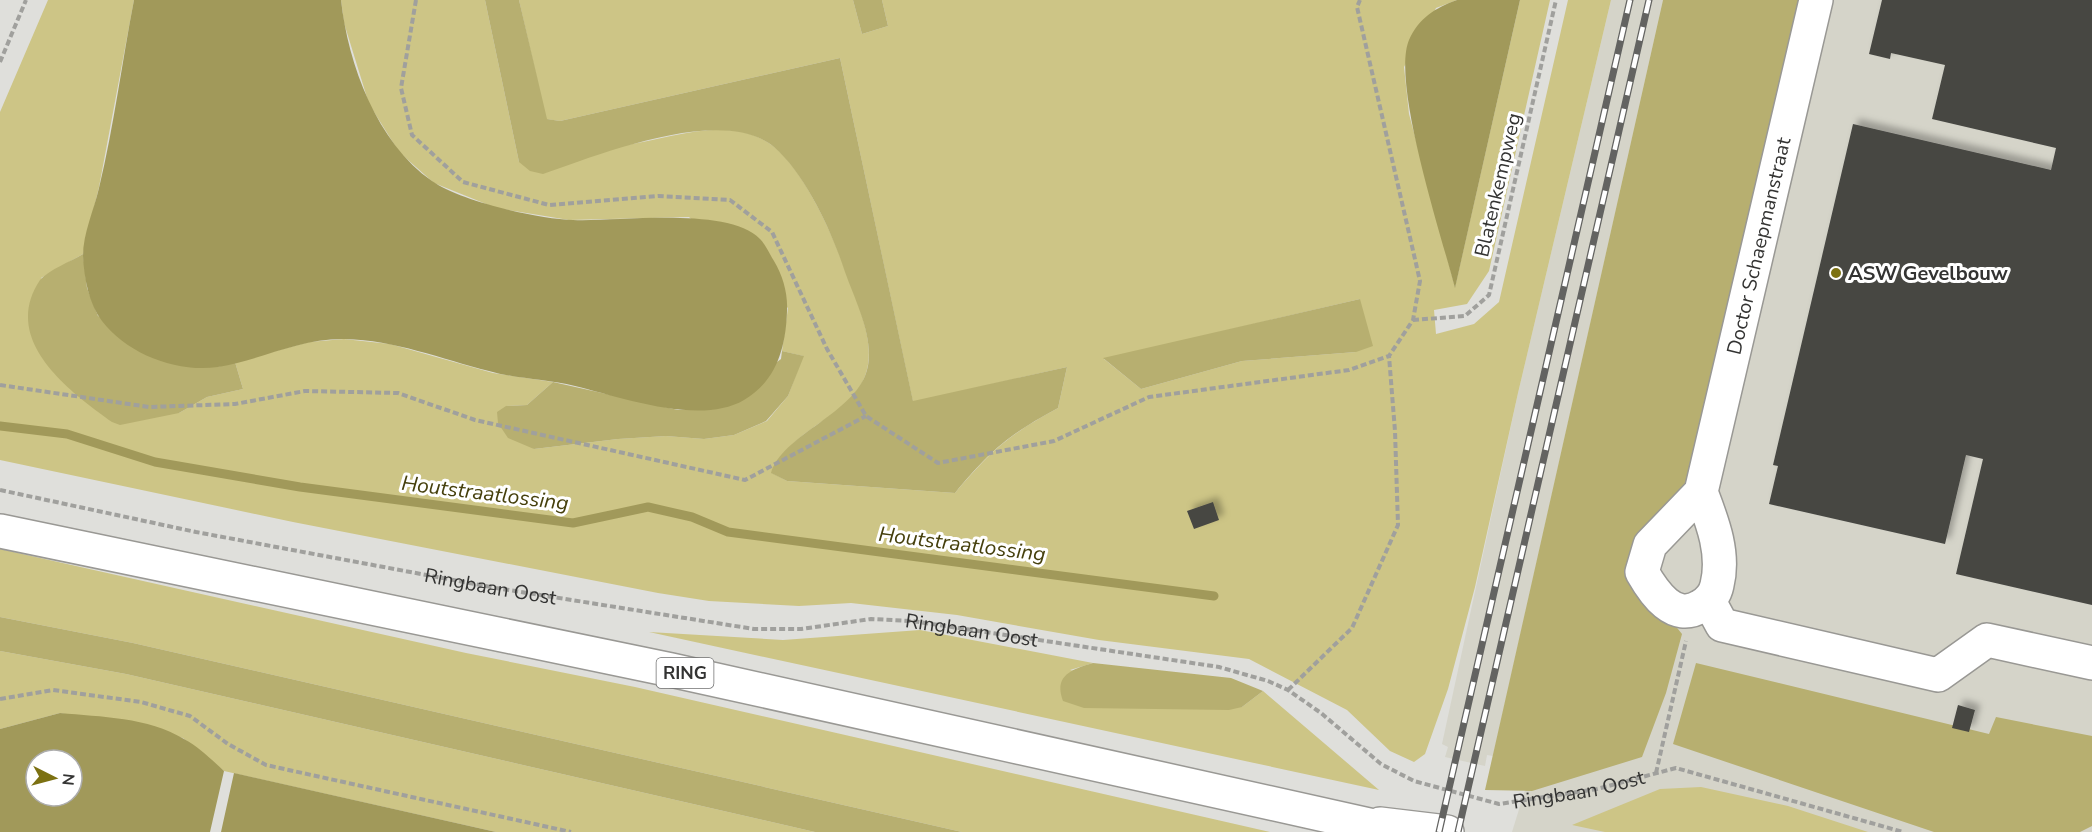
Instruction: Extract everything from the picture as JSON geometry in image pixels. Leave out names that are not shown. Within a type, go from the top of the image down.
[{"type":"main road","name":"Doctor Schaepmanstraat","points":[[1701,492],[1816,0]]},
{"type":"main road","points":[[1701,492],[1718,539],[1717,586],[1701,606],[1683,612],[1671,608],[1653,591],[1642,572],[1650,545],[1701,492]]},
{"type":"main road","name":"RING","points":[[0,531],[671,670],[1401,832]]},
{"type":"main road","points":[[1701,606],[1722,626],[1938,675],[1987,640],[2092,663]]},
{"type":"main road","name":"RING","points":[[1368,823],[1447,832]]},
{"type":"path","points":[[0,62],[26,0]]},
{"type":"path","points":[[416,0],[400,88],[412,135],[463,182],[549,205],[657,196],[730,200],[772,232],[827,349],[866,416],[938,463],[1054,441],[1149,397],[1348,370],[1389,356],[1413,320],[1420,281],[1357,7],[1360,0]]},
{"type":"path","name":"Blatenkempweg","points":[[1413,320],[1465,316],[1489,295],[1556,0]]},
{"type":"path","points":[[1288,690],[1352,628],[1398,525],[1395,431],[1389,356]]},
{"type":"path","points":[[0,385],[149,407],[235,404],[304,391],[398,393],[475,420],[745,480],[866,416]]},
{"type":"path","name":"Ringbaan Oost","points":[[0,490],[196,532],[495,588],[754,629],[801,629],[871,619],[912,621],[1219,667],[1268,681],[1288,690],[1321,713],[1381,764],[1414,781],[1499,804],[1597,789],[1676,768],[1903,832]]},
{"type":"path","points":[[1656,773],[1701,606]]},
{"type":"path","points":[[0,699],[53,690],[141,702],[190,716],[228,744],[266,765],[571,832]]},
{"type":"shaded area","points":[[48,0],[134,0],[99,187],[83,254],[41,278],[179,413],[207,397],[243,389],[235,362],[309,342],[344,339],[390,344],[493,373],[553,382],[527,405],[506,406],[534,449],[666,436],[704,439],[734,435],[767,421],[788,396],[803,356],[782,351],[788,308],[689,217],[569,220],[496,208],[434,183],[399,152],[369,104],[344,23],[341,0],[485,0],[519,162],[701,131],[739,131],[757,136],[773,146],[795,169],[805,185],[832,236],[864,321],[869,349],[868,363],[865,376],[851,398],[799,438],[787,450],[772,473],[787,481],[955,493],[1001,445],[1058,408],[1067,367],[913,402],[840,58],[560,121],[546,119],[519,0],[853,0],[862,34],[888,26],[882,0],[1457,0],[1436,8],[1404,67],[1409,114],[1455,287],[1520,0],[1550,0],[1489,271],[1467,304],[1434,310],[1436,334],[1474,324],[1499,302],[1568,0],[1611,0],[1518,393],[1475,587],[1448,689],[1425,754],[1414,762],[1390,751],[1347,710],[1249,659],[1099,640],[957,615],[851,603],[799,606],[709,601],[658,593],[293,522],[0,460],[0,112]],"holes":[[[1360,299],[1356,352],[1242,361],[1141,389],[1104,359]]]},
{"type":"shaded area","points":[[134,0],[341,0],[350,50],[368,100],[396,146],[432,181],[480,202],[558,219],[699,219],[724,222],[745,229],[764,244],[780,273],[786,292],[787,311],[782,350],[772,373],[755,392],[744,400],[726,407],[683,410],[637,402],[564,384],[500,374],[400,346],[364,340],[312,342],[234,364],[202,368],[170,364],[139,352],[112,333],[97,314],[88,290],[83,256],[83,247],[109,141]]},
{"type":"shaded area","points":[[485,0],[519,0],[547,119],[560,121],[840,58],[913,401],[1067,367],[1058,408],[1001,444],[955,493],[787,481],[771,473],[788,448],[831,415],[857,390],[865,376],[868,364],[867,337],[860,310],[833,240],[807,188],[786,159],[774,147],[752,135],[724,130],[660,137],[543,174],[530,171],[519,162]]},
{"type":"shaded area","points":[[853,0],[882,0],[888,26],[862,34]]},
{"type":"shaded area","points":[[1457,0],[1520,0],[1455,288],[1420,161],[1412,124],[1405,61],[1409,40],[1423,20],[1435,10]]},
{"type":"shaded area","points":[[1611,0],[1663,0],[1493,756],[1487,755],[1485,766],[1445,757],[1448,747],[1442,744],[1518,393]]},
{"type":"shaded area","points":[[1663,0],[1804,0],[1696,460],[1645,588],[1682,634],[1666,693],[1642,757],[1532,791],[1485,790]]},
{"type":"shaded area","points":[[1769,0],[2092,0],[2092,832],[1512,832]]},
{"type":"shaded area","points":[[83,254],[87,288],[98,316],[217,367],[235,362],[243,389],[207,397],[179,413],[120,425],[112,422],[77,395],[45,362],[34,343],[28,323],[30,302],[40,280]]},
{"type":"shaded area","points":[[1360,299],[1373,346],[1356,352],[1242,361],[1141,389],[1103,358]]},
{"type":"shaded area","points":[[782,351],[804,356],[788,396],[766,421],[734,435],[704,439],[666,436],[618,439],[534,449],[508,438],[498,423],[497,412],[506,406],[527,405],[553,382],[678,410],[714,409],[781,359]]},
{"type":"shaded area","points":[[0,549],[466,653],[635,687],[1270,832],[962,832],[133,643],[0,617]]},
{"type":"shaded area","points":[[0,617],[133,643],[962,832],[815,832],[126,674],[0,651]]},
{"type":"shaded area","points":[[920,630],[1093,663],[1070,670],[1242,707],[1263,691],[1379,790],[649,632],[783,640]]},
{"type":"shaded area","points":[[0,651],[126,674],[815,832],[496,832],[224,771],[183,738],[60,713],[0,729]]},
{"type":"shaded area","points":[[1093,663],[1231,678],[1263,691],[1242,707],[1229,710],[1084,708],[1063,701],[1061,685],[1063,679],[1072,671]]},
{"type":"shaded area","points":[[1696,663],[1989,734],[1996,717],[2092,736],[2092,826],[2080,832],[1934,832],[1673,744]]},
{"type":"shaded area","points":[[60,713],[140,722],[184,739],[224,771],[210,832],[0,832],[0,729]]},
{"type":"shaded area","points":[[234,773],[496,832],[221,832]]},
{"type":"shaded area","points":[[1701,787],[1788,806],[1868,832],[1605,832],[1572,825],[1660,789]]},
{"type":"building","points":[[1882,0],[2092,0],[2092,605],[1956,574],[1983,459],[1966,455],[1945,544],[1769,504],[1778,466],[1773,465],[1853,124],[2051,170],[2056,148],[1932,119],[1945,65],[1891,53],[1890,59],[1869,54]]},
{"type":"building","points":[[1213,502],[1219,520],[1194,529],[1187,511]]},
{"type":"building","points":[[1958,705],[1975,710],[1969,732],[1952,728]]},
{"type":"waterway","name":"Houtstraatlossing","points":[[0,426],[67,434],[155,462],[300,487],[573,523],[648,507],[692,517],[728,532],[1214,596]]},
{"type":"railway","points":[[1439,832],[1630,0]]},
{"type":"railway","points":[[1458,832],[1649,0]]},
{"type":"place","name":"ASW Gevelbouw","points":[[1836,273]]}]
